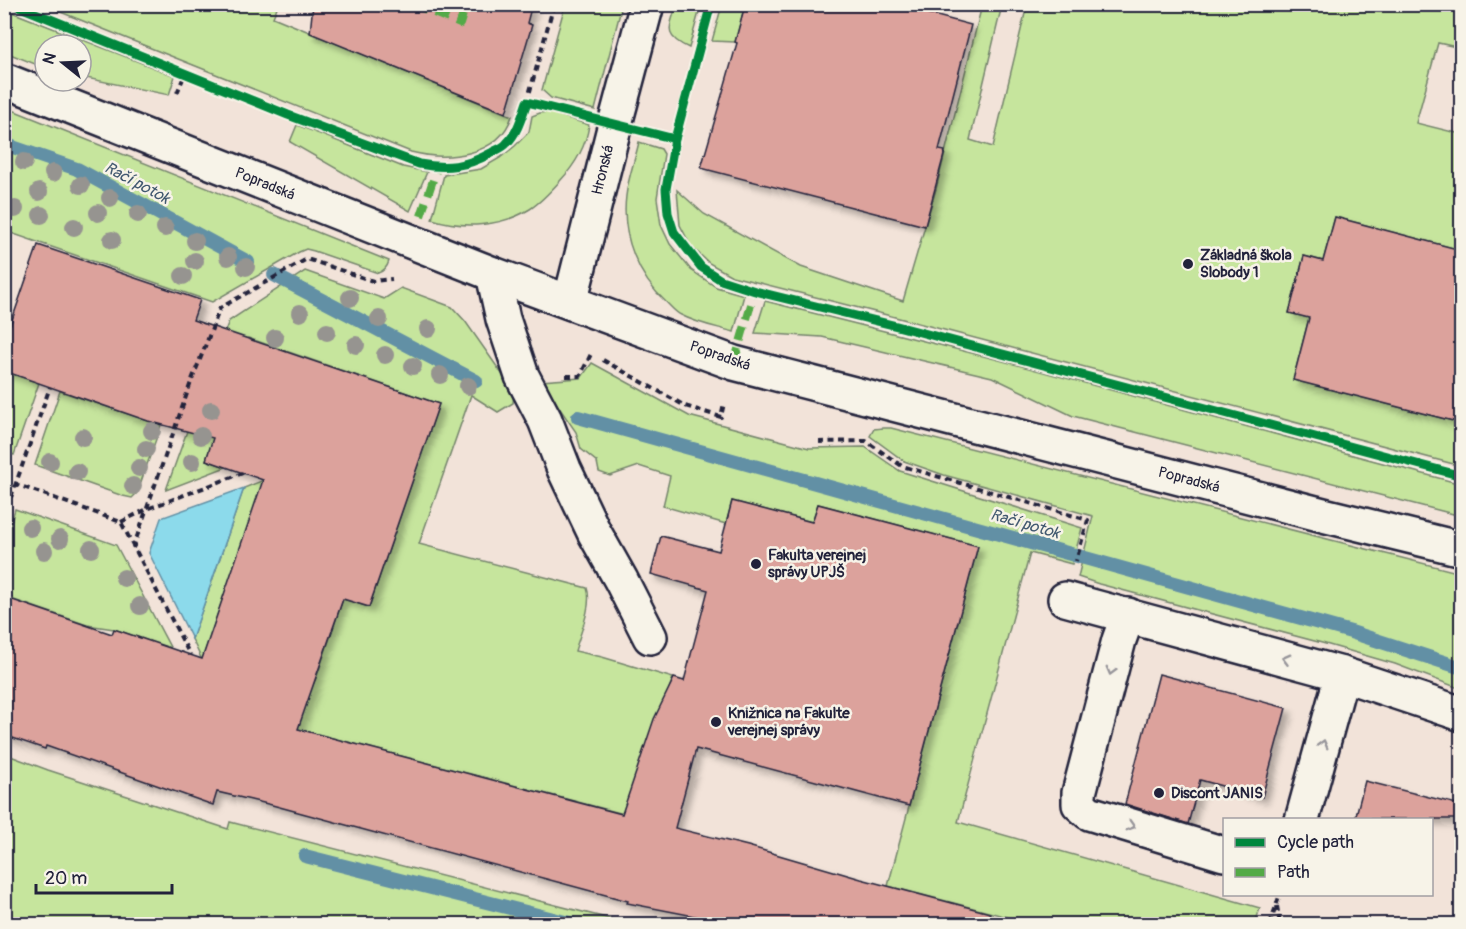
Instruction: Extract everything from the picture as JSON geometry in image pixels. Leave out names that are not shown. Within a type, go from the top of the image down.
[{"type":"street","name":"Hronská","points":[[570,302],[647,4]]},
{"type":"street","name":"Popradská","points":[[4,80],[493,274],[734,363],[1461,549]]},
{"type":"street","points":[[493,274],[503,319],[522,376],[545,420],[564,468],[594,532],[650,637]]},
{"type":"street","points":[[1069,585],[1128,615],[1342,674],[1461,714]]},
{"type":"street","points":[[1128,615],[1119,640],[1079,793],[1079,804],[1089,813],[1223,854]]},
{"type":"street","points":[[1302,818],[1342,674]]},
{"type":"path","points":[[526,106],[554,4]]},
{"type":"path","points":[[175,70],[196,78]]},
{"type":"path","points":[[177,93],[185,74]]},
{"type":"path","points":[[133,548],[190,385],[220,308],[307,259],[373,281],[396,279]]},
{"type":"path","points":[[580,376],[591,354],[685,406],[721,417]]},
{"type":"path","points":[[4,517],[50,387]]},
{"type":"path","points":[[819,442],[866,441],[902,466],[1088,520],[1069,585]]},
{"type":"path","points":[[121,522],[147,509],[243,473]]},
{"type":"path","points":[[4,480],[121,522],[190,655]]},
{"type":"path","points":[[1270,924],[1280,896]]},
{"type":"path","points":[[1277,906],[1280,924]]},
{"type":"green space","points":[[677,4],[701,5],[689,48],[675,40],[670,31]]},
{"type":"green space","name":"Základná škola Slobody 1","points":[[1433,4],[1461,12],[1461,48],[1438,43],[1416,123],[1461,134],[1461,250],[1335,217],[1323,261],[1304,256],[1289,313],[1309,318],[1293,380],[1461,423],[1461,466],[732,276],[709,263],[691,246],[680,225],[677,190],[704,214],[801,267],[903,301],[936,189],[982,5],[1002,5],[970,140],[993,147],[1027,5]]},
{"type":"green space","points":[[43,5],[278,5],[273,17],[512,116],[505,130],[496,140],[470,153],[440,156],[411,152]]},
{"type":"green space","points":[[565,5],[622,5],[595,110],[551,98],[542,90]]},
{"type":"green space","points":[[722,5],[745,5],[735,42],[712,41]]},
{"type":"green space","points":[[4,9],[65,33],[33,33],[33,63],[5,52]]},
{"type":"green space","points":[[93,44],[175,76],[169,95],[93,79]]},
{"type":"green space","points":[[5,107],[389,261],[385,269],[378,273],[306,249],[212,302],[5,231]]},
{"type":"green space","points":[[548,112],[589,125],[585,141],[575,162],[542,200],[519,215],[494,223],[469,225],[432,219],[444,175],[481,169],[500,158],[529,132],[532,116]]},
{"type":"green space","points":[[297,125],[403,167],[427,172],[410,211],[290,142]]},
{"type":"green space","points":[[639,142],[661,149],[664,154],[657,198],[661,225],[670,244],[691,270],[716,287],[744,295],[734,332],[701,323],[677,313],[657,293],[640,268],[629,241],[625,211],[628,182]]},
{"type":"green space","points":[[305,271],[384,299],[401,288],[452,307],[465,321],[514,391],[513,403],[498,412],[471,395],[419,544],[587,588],[587,610],[575,651],[673,678],[669,689],[647,820],[294,728],[317,676],[343,599],[369,607],[439,404],[248,338],[206,460],[226,467],[166,490],[229,321]]},
{"type":"green space","points":[[765,301],[999,360],[1461,484],[1461,516],[1073,416],[992,377],[822,337],[755,333]]},
{"type":"green space","points":[[592,363],[689,416],[809,448],[865,447],[900,471],[1082,528],[1072,564],[1030,553],[958,822],[1260,908],[1255,924],[1035,924],[888,886],[978,546],[818,504],[812,522],[732,501],[726,524],[663,506],[670,476],[639,466],[610,476],[599,472],[597,462],[581,449],[576,432],[541,381],[581,378]]},
{"type":"green space","points":[[5,371],[39,383],[14,455],[5,452]]},
{"type":"green space","points":[[60,391],[161,425],[137,493],[132,498],[35,465]]},
{"type":"green space","points":[[891,428],[1461,573],[1461,689],[1395,664],[1078,577],[1093,516],[944,475],[904,461],[870,436],[874,429]]},
{"type":"green space","points":[[264,480],[202,660],[192,639],[244,488]]},
{"type":"green space","points":[[15,509],[116,545],[171,649],[114,629],[87,625],[5,597],[5,542]]},
{"type":"green space","points":[[5,754],[228,829],[230,822],[630,924],[5,924]]},
{"type":"water","points":[[244,488],[192,639],[149,553],[161,518]]},
{"type":"building","points":[[313,4],[532,4],[527,23],[532,25],[506,113],[310,33]]},
{"type":"building","points":[[766,4],[892,4],[971,25],[939,150],[945,151],[925,226],[701,168],[737,43],[735,42],[745,5],[765,10]]},
{"type":"building","points":[[1335,217],[1461,250],[1461,423],[1293,380],[1309,318],[1289,313],[1304,256],[1323,261]]},
{"type":"building","points":[[38,245],[200,300],[193,320],[439,404],[369,607],[343,599],[298,729],[622,814],[654,719],[674,678],[684,681],[708,590],[651,574],[661,536],[719,551],[732,501],[812,522],[818,504],[978,546],[909,806],[696,749],[675,828],[990,913],[988,924],[735,924],[627,903],[628,901],[217,792],[213,805],[46,746],[45,749],[4,735],[4,597],[112,634],[114,629],[202,659],[263,480],[206,460],[213,438],[148,421],[4,371],[4,343]]},
{"type":"building","points":[[1159,674],[1286,708],[1262,797],[1200,780],[1188,824],[1125,804]]},
{"type":"building","points":[[1365,781],[1461,805],[1461,819],[1355,818]]},
{"type":"waterway","name":"Račí potok","points":[[4,144],[77,169],[248,262]]},
{"type":"waterway","name":"Račí potok","points":[[274,275],[476,381]]},
{"type":"waterway","name":"Račí potok","points":[[578,417],[1351,632],[1462,668]]},
{"type":"waterway","points":[[305,856],[573,924]]},
{"type":"marked path","points":[[413,4],[460,24],[466,4]]},
{"type":"marked path","points":[[421,216],[437,168]]},
{"type":"marked path","points":[[734,363],[755,291]]},
{"type":"cycle path","points":[[13,4],[288,115],[419,164],[438,166],[464,164],[501,148],[514,134],[527,102],[675,139]]},
{"type":"cycle path","points":[[711,4],[675,139],[666,189],[668,213],[674,232],[701,267],[721,280],[755,291],[897,326],[1462,476]]},
{"type":"place","name":"Základná škola Slobody 1","points":[[1188,264]]},
{"type":"place","name":"Fakulta verejnej správy UPJŠ","points":[[756,564]]},
{"type":"place","name":"Knižnica na Fakulte verejnej správy","points":[[716,722]]},
{"type":"place","name":"Discont JANIS","points":[[1159,793]]}]
